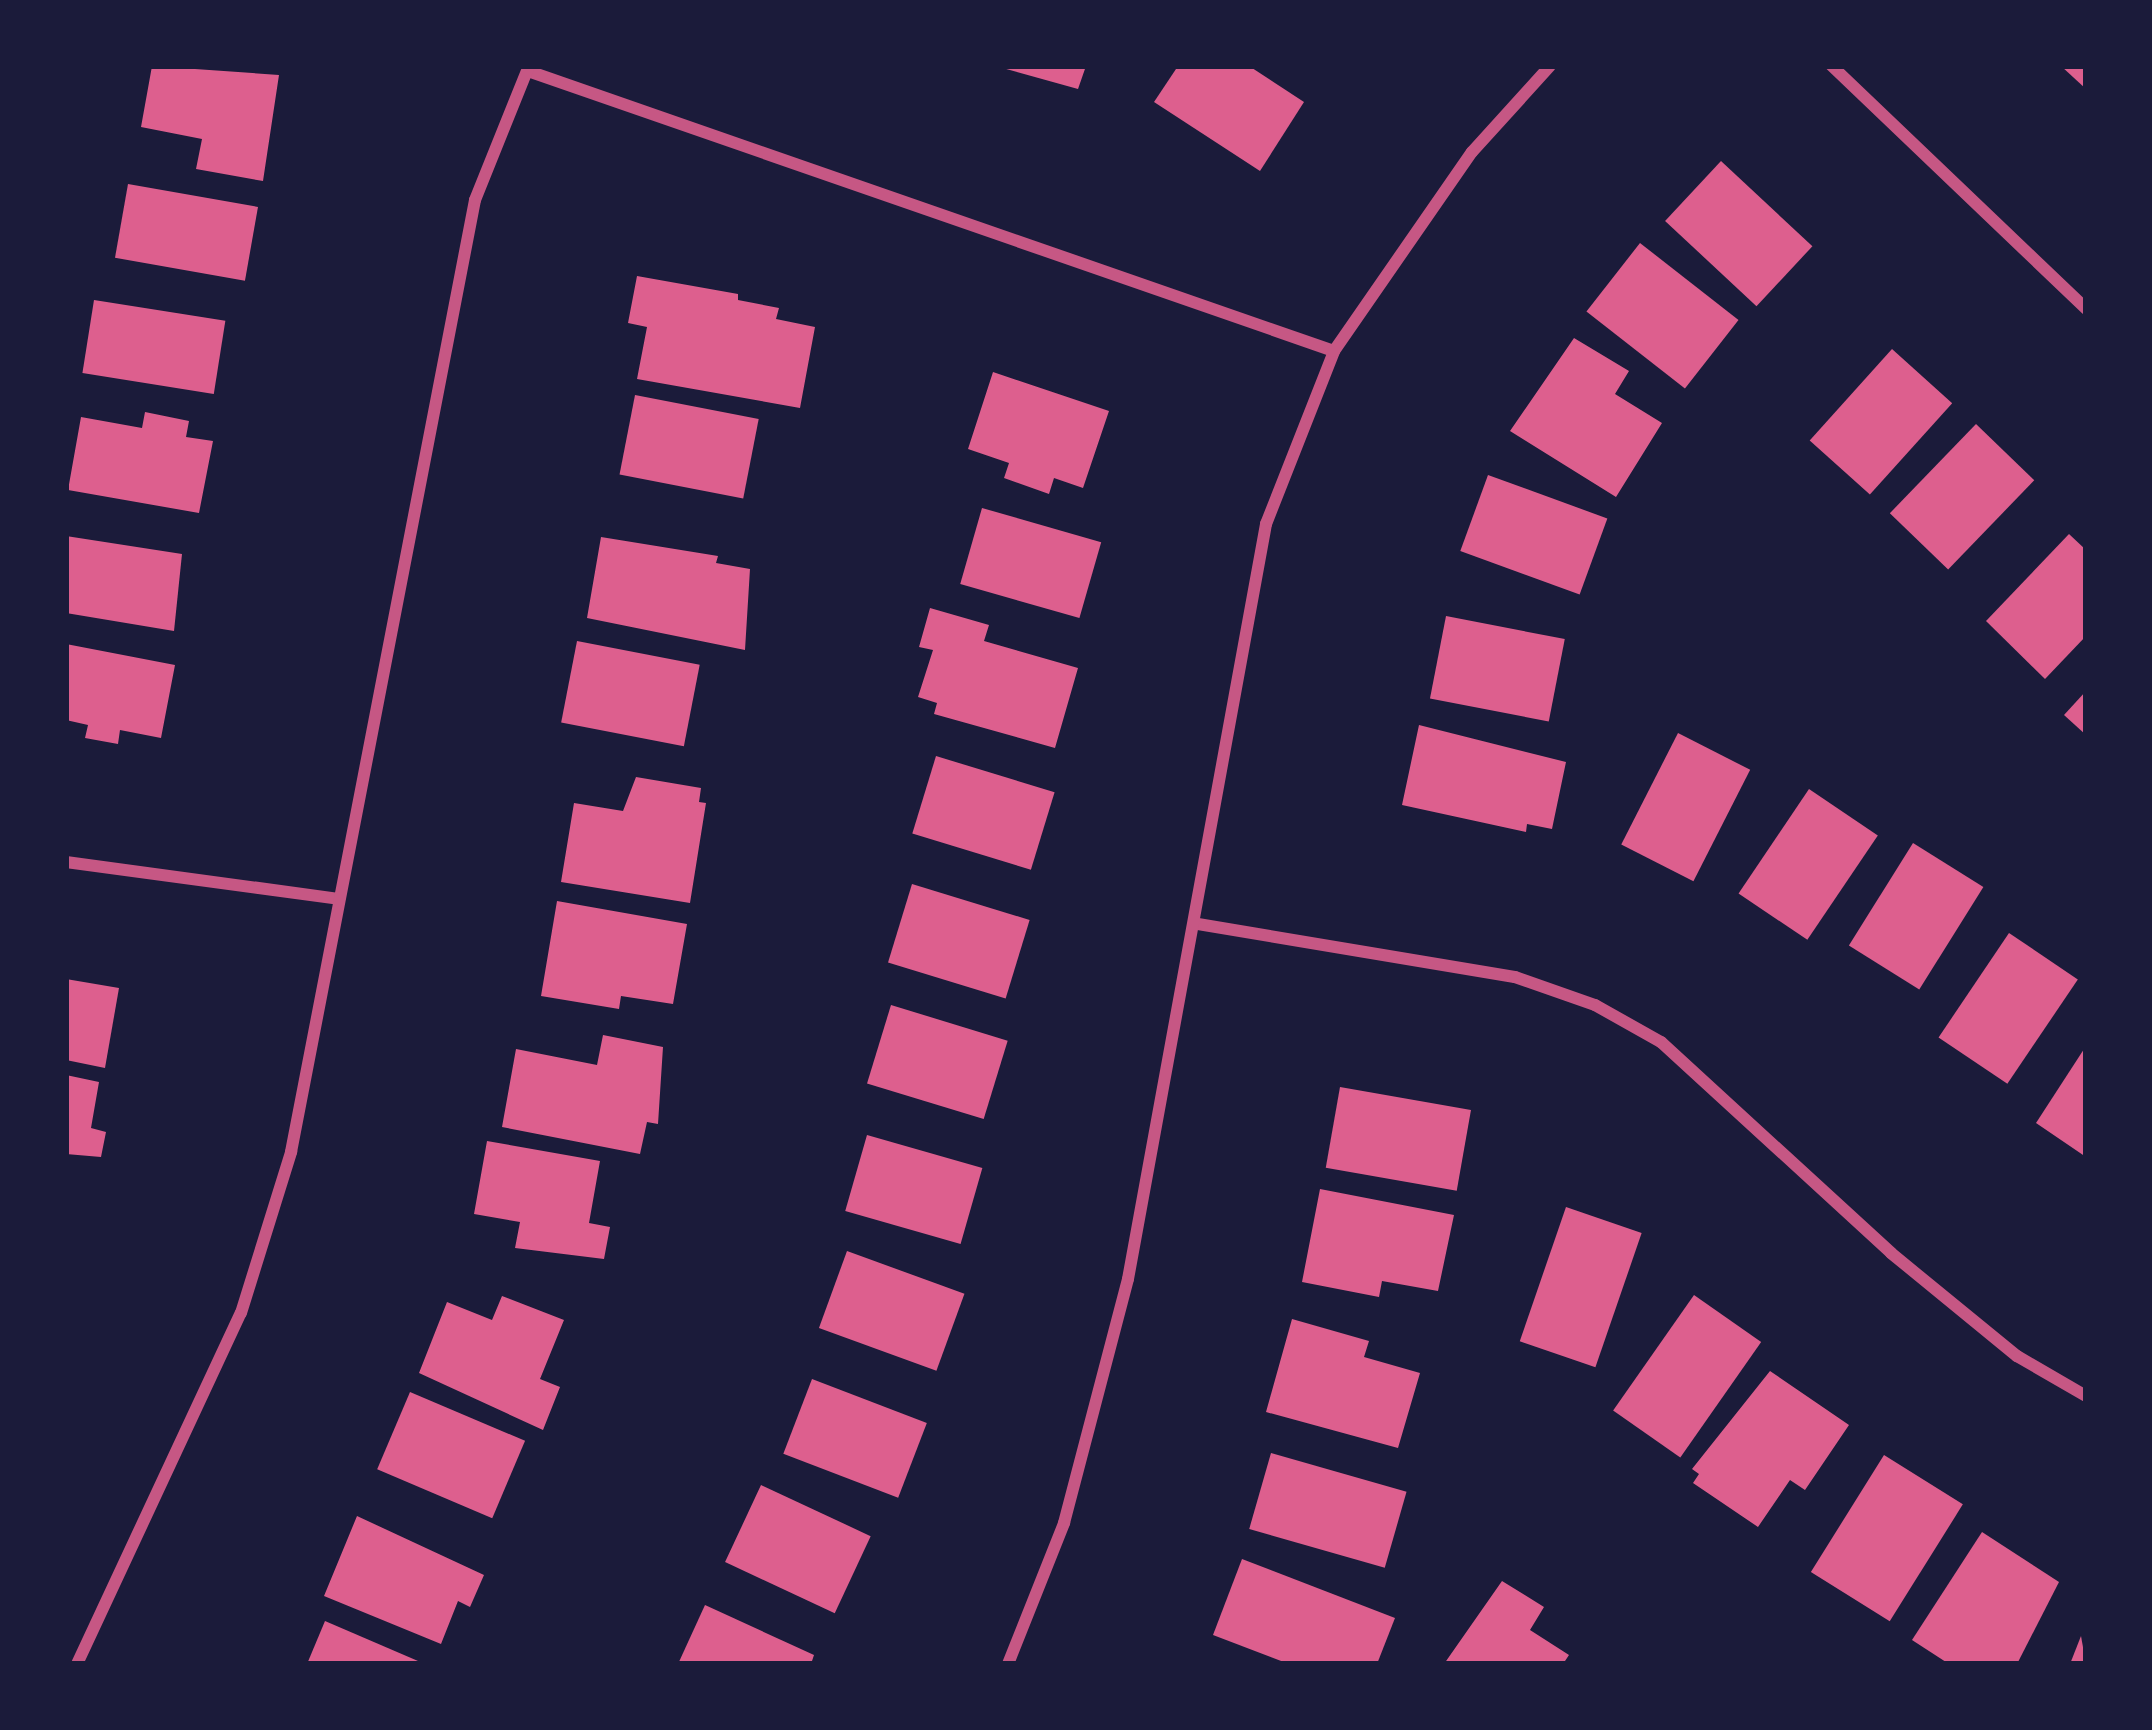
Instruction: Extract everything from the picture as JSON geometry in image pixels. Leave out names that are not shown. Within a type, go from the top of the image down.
[{"type":"street","points":[[1007,1664],[1064,1523],[1128,1279],[1198,924],[1266,524],[1334,351],[1472,152],[1550,66]]},
{"type":"street","points":[[1832,66],[2086,309]]},
{"type":"street","points":[[77,1664],[248,1292],[291,1152],[475,200],[529,68],[1334,351]]},
{"type":"street","points":[[66,862],[339,899]]},
{"type":"street","points":[[1198,924],[1515,977],[1595,1005],[1661,1042],[1891,1253],[2017,1356],[2086,1396]]},
{"type":"building","points":[[152,66],[279,75],[263,181],[196,169],[202,139],[141,127]]},
{"type":"building","points":[[1000,66],[1086,66],[1078,89],[999,67]]},
{"type":"building","points":[[1178,66],[1249,66],[1304,102],[1260,171],[1154,102]]},
{"type":"building","points":[[2061,66],[2086,66],[2086,89]]},
{"type":"building","points":[[1721,161],[1812,246],[1756,306],[1665,221]]},
{"type":"building","points":[[128,184],[258,207],[245,281],[115,258]]},
{"type":"building","points":[[1640,243],[1739,320],[1685,389],[1586,312]]},
{"type":"building","points":[[637,276],[738,294],[738,300],[779,308],[776,319],[815,327],[800,408],[637,379],[647,327],[628,323]]},
{"type":"building","points":[[94,300],[225,321],[214,394],[82,373]]},
{"type":"building","points":[[1574,338],[1629,371],[1615,394],[1662,423],[1616,497],[1510,431]]},
{"type":"building","points":[[1892,349],[1952,403],[1870,495],[1810,440]]},
{"type":"building","points":[[993,372],[1109,411],[1083,488],[1054,478],[1049,494],[1004,478],[1009,463],[968,449]]},
{"type":"building","points":[[635,395],[759,419],[743,499],[620,475]]},
{"type":"building","points":[[145,412],[189,421],[186,437],[213,441],[199,513],[68,490],[81,417],[142,428]]},
{"type":"building","points":[[1976,424],[2034,480],[1948,569],[1890,513]]},
{"type":"building","points":[[1488,475],[1607,518],[1580,595],[1460,551]]},
{"type":"building","points":[[982,508],[1101,542],[1079,618],[960,584]]},
{"type":"building","points":[[2069,534],[2086,550],[2086,636],[2045,679],[1986,621]]},
{"type":"building","points":[[66,536],[182,554],[174,631],[66,613]]},
{"type":"building","points":[[601,537],[718,556],[716,563],[750,569],[745,650],[587,618]]},
{"type":"building","points":[[930,608],[989,625],[984,641],[1078,668],[1055,748],[934,714],[937,703],[918,697],[933,650],[919,647]]},
{"type":"building","points":[[1446,616],[1565,639],[1549,722],[1430,698]]},
{"type":"building","points":[[577,641],[700,665],[684,746],[561,722]]},
{"type":"building","points":[[66,644],[175,665],[161,738],[120,730],[118,744],[85,738],[88,725],[66,720]]},
{"type":"building","points":[[2086,691],[2086,735],[2064,715]]},
{"type":"building","points":[[1419,725],[1566,762],[1552,829],[1527,824],[1526,832],[1402,805]]},
{"type":"building","points":[[1678,733],[1750,770],[1693,881],[1621,844]]},
{"type":"building","points":[[936,756],[1055,792],[1031,870],[912,833]]},
{"type":"building","points":[[636,777],[701,788],[699,802],[706,803],[690,903],[561,882],[574,803],[623,811]]},
{"type":"building","points":[[1809,789],[1878,835],[1807,940],[1739,893]]},
{"type":"building","points":[[1913,843],[1983,887],[1919,990],[1849,946]]},
{"type":"building","points":[[912,884],[1030,920],[1006,998],[888,962]]},
{"type":"building","points":[[557,901],[687,924],[673,1004],[621,996],[619,1009],[541,996]]},
{"type":"building","points":[[2009,933],[2078,979],[2007,1084],[1939,1037]]},
{"type":"building","points":[[66,979],[119,988],[105,1068],[66,1060]]},
{"type":"building","points":[[891,1005],[1008,1041],[984,1119],[867,1083]]},
{"type":"building","points":[[603,1035],[663,1047],[658,1124],[647,1122],[640,1154],[502,1127],[516,1049],[597,1065]]},
{"type":"building","points":[[2086,1046],[2086,1157],[2036,1123]]},
{"type":"building","points":[[66,1075],[99,1082],[91,1128],[106,1132],[101,1157],[66,1154]]},
{"type":"building","points":[[1340,1087],[1471,1110],[1457,1191],[1326,1168]]},
{"type":"building","points":[[867,1135],[982,1168],[961,1244],[845,1211]]},
{"type":"building","points":[[487,1141],[600,1161],[589,1223],[610,1227],[604,1259],[515,1248],[520,1222],[474,1214]]},
{"type":"building","points":[[1320,1189],[1454,1215],[1438,1291],[1382,1281],[1379,1297],[1302,1282]]},
{"type":"building","points":[[1566,1207],[1642,1233],[1595,1367],[1520,1341]]},
{"type":"building","points":[[847,1251],[964,1294],[936,1371],[819,1328]]},
{"type":"building","points":[[1694,1295],[1761,1342],[1680,1458],[1613,1411]]},
{"type":"building","points":[[502,1296],[564,1320],[540,1379],[560,1387],[543,1430],[419,1373],[447,1302],[492,1320]]},
{"type":"building","points":[[1292,1319],[1369,1341],[1364,1357],[1420,1373],[1398,1448],[1266,1412]]},
{"type":"building","points":[[1770,1371],[1849,1425],[1805,1490],[1790,1480],[1758,1527],[1693,1483],[1699,1474],[1692,1469]]},
{"type":"building","points":[[812,1379],[927,1423],[898,1498],[783,1454]]},
{"type":"building","points":[[410,1392],[525,1441],[492,1518],[377,1469]]},
{"type":"building","points":[[1271,1453],[1407,1492],[1385,1568],[1249,1529]]},
{"type":"building","points":[[1884,1455],[1963,1504],[1890,1621],[1811,1572]]},
{"type":"building","points":[[761,1485],[871,1536],[835,1613],[725,1562]]},
{"type":"building","points":[[357,1516],[484,1575],[470,1607],[458,1601],[441,1644],[324,1596]]},
{"type":"building","points":[[1982,1532],[2059,1582],[2017,1664],[1949,1664],[1912,1640]]},
{"type":"building","points":[[1242,1559],[1395,1618],[1377,1664],[1289,1664],[1213,1635]]},
{"type":"building","points":[[1502,1581],[1544,1607],[1530,1630],[1569,1655],[1563,1664],[1444,1664]]},
{"type":"building","points":[[705,1605],[814,1655],[811,1664],[678,1664]]},
{"type":"building","points":[[325,1621],[425,1664],[307,1664]]},
{"type":"building","points":[[2081,1636],[2086,1664],[2070,1664]]}]
